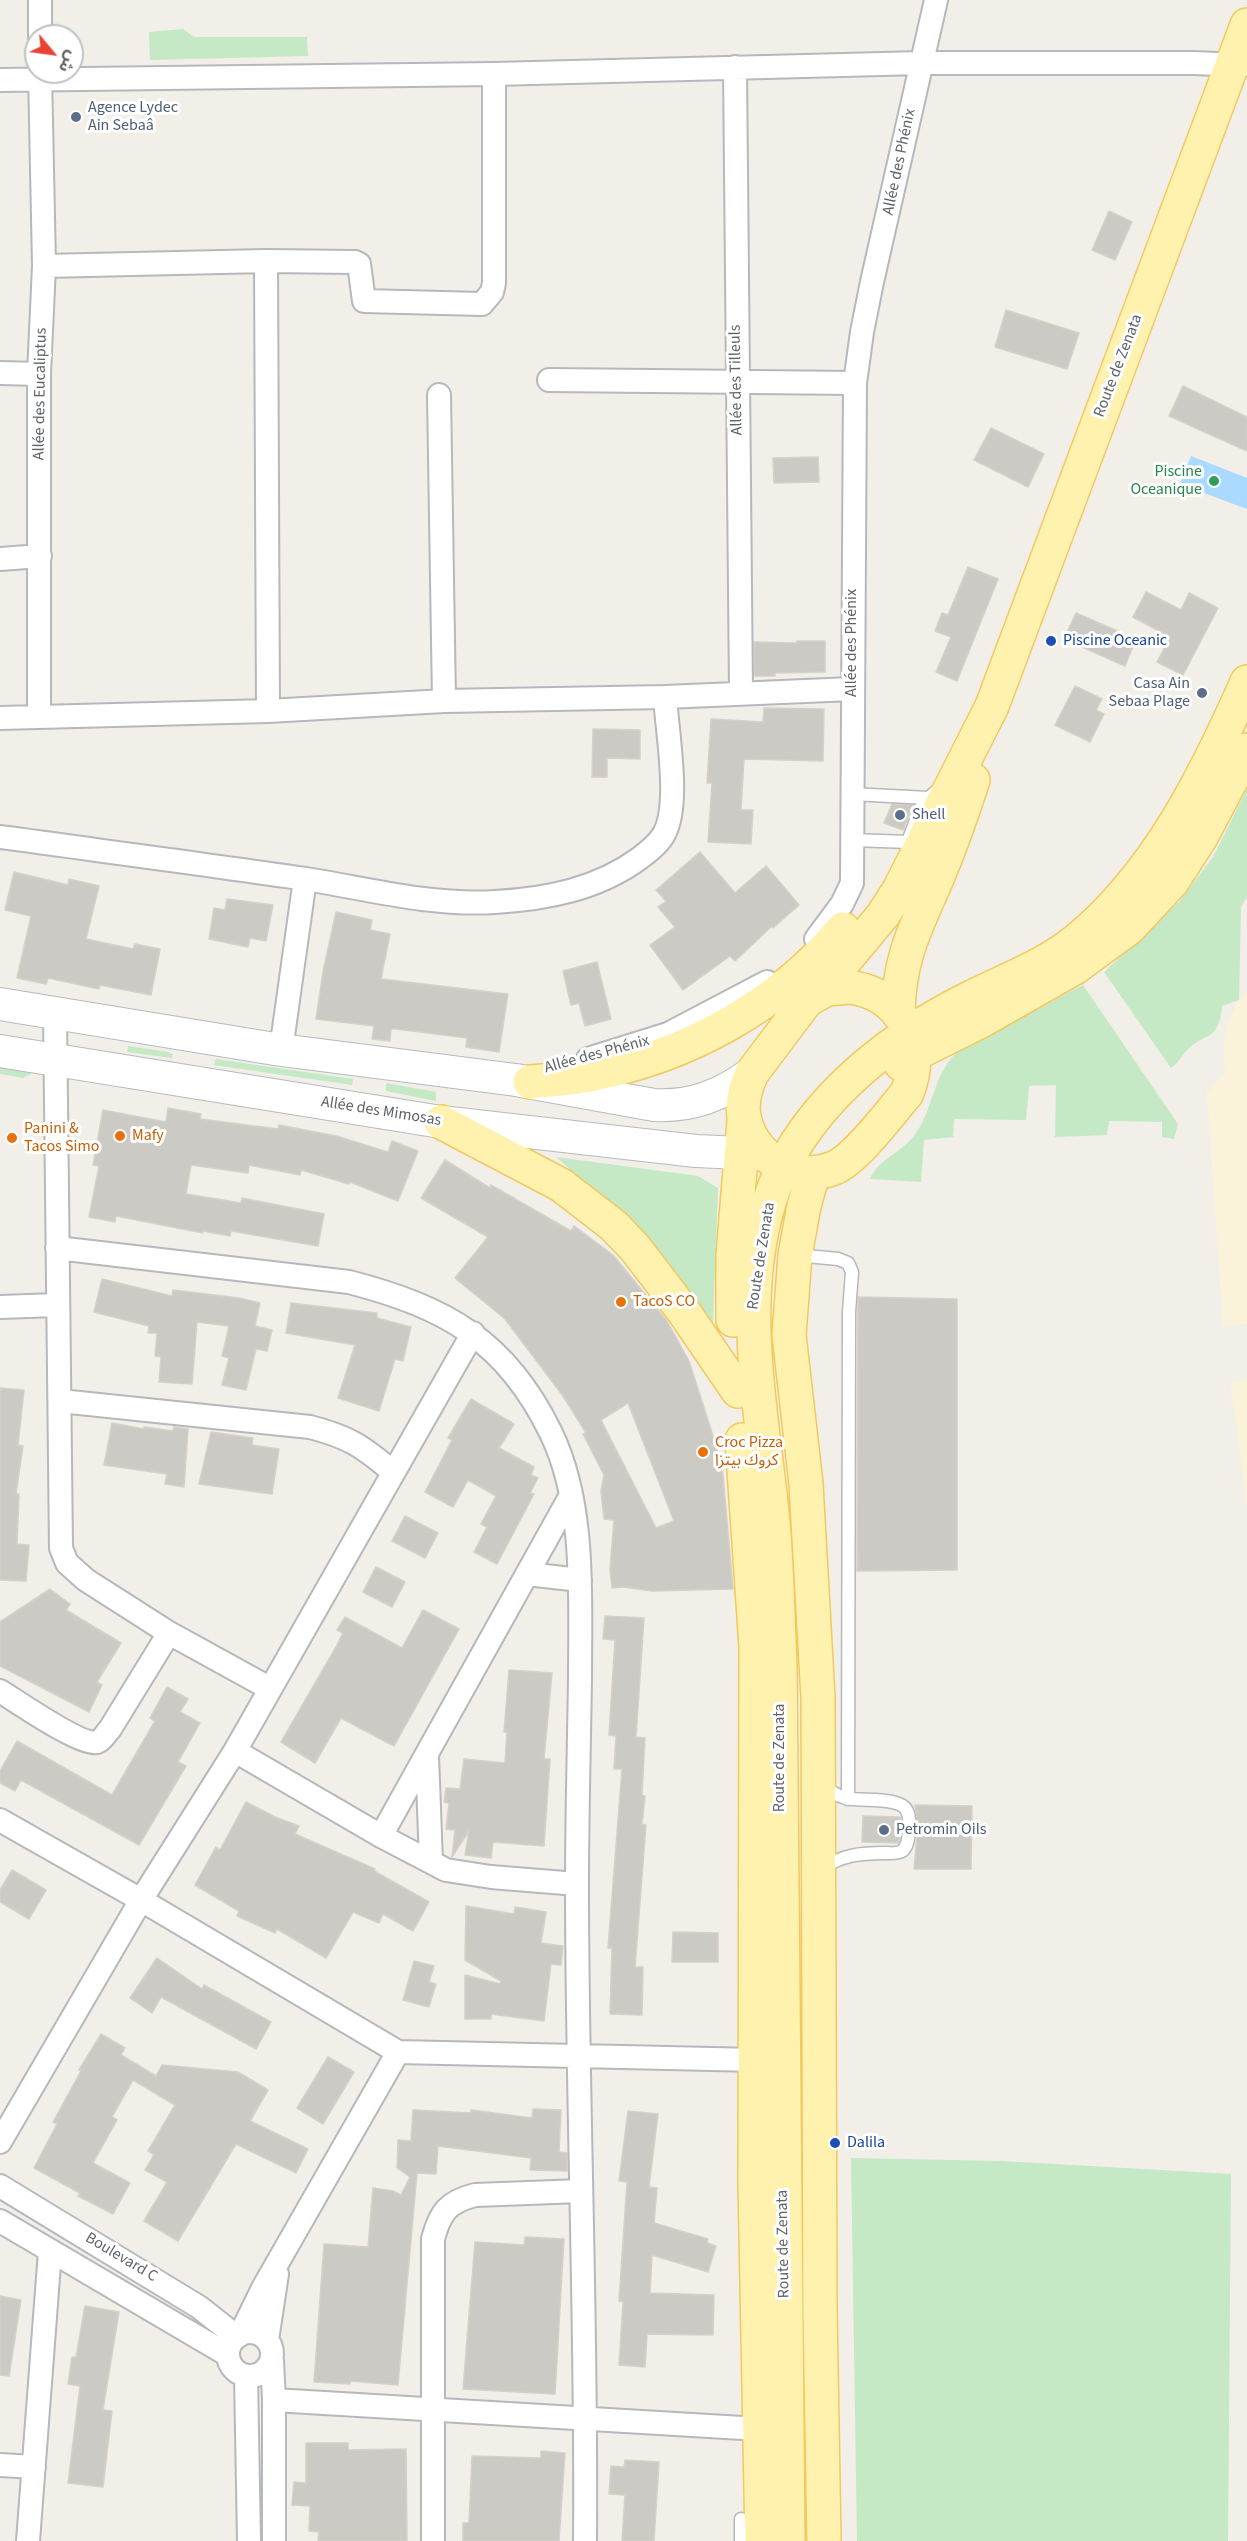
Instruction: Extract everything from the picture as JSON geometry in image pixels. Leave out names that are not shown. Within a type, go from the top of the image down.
[{"type":"main road","name":"Route de Zenata","points":[[751,2530],[759,2429],[750,2384],[756,2060],[756,1647],[732,1290],[774,1157],[794,1145],[838,1091],[908,1033],[898,987],[906,950],[962,815],[992,706],[1239,65],[1247,25]]},
{"type":"main road","points":[[908,1033],[970,998],[1027,972],[1051,958],[1075,941],[1113,906],[1145,867],[1180,815],[1221,740],[1247,682]]},
{"type":"main road","name":"Route de Zenata","points":[[752,1073],[807,1000],[817,994],[883,915],[912,857],[941,789],[992,706]]},
{"type":"main road","points":[[908,1033],[981,1021],[1076,967],[1129,928],[1172,882],[1201,837],[1247,750]]},
{"type":"main road","points":[[518,1081],[587,1076],[631,1066],[670,1053],[746,1016],[798,977],[820,957],[862,907],[912,857]]},
{"type":"main road","points":[[752,1073],[744,1096],[774,1157],[824,1172],[846,1162],[907,1093],[913,1080],[908,1033],[882,997],[860,988],[838,987],[817,994]]},
{"type":"main road","points":[[0,1004],[281,1050],[518,1081],[670,1106],[702,1101],[716,1096],[752,1073]]},
{"type":"main road","name":"Allée des Mimosas","points":[[0,1051],[441,1122],[696,1151],[774,1157]]},
{"type":"main road","points":[[441,1122],[561,1185],[614,1226],[635,1248],[684,1312],[738,1392]]},
{"type":"main road","name":"Route de Zenata","points":[[774,1157],[804,1206],[795,1255],[789,1335],[806,1484],[818,1698],[820,2309],[824,2541]]},
{"type":"main road","name":"Route de Zenata","points":[[774,1157],[752,1301],[754,1351],[773,1524],[780,1666],[788,2541]]},
{"type":"main road","name":"Route de Zenata","points":[[774,1157],[776,1233],[770,1301],[782,1444],[792,1611],[801,2541]]},
{"type":"street","points":[[40,0],[40,24]]},
{"type":"street","name":"Allée des Phénix","points":[[518,1081],[668,1034],[752,991],[776,976],[824,931],[842,904],[852,883],[855,383],[862,332],[936,0]]},
{"type":"street","points":[[84,76],[494,74],[921,63],[1239,65]]},
{"type":"street","name":"Allée des Tilleuls","points":[[735,67],[741,693]]},
{"type":"street","points":[[44,266],[266,261],[359,264],[362,296],[364,301],[370,303],[482,304],[489,298],[494,283],[494,74]]},
{"type":"street","points":[[0,80],[24,78]]},
{"type":"street","name":"Allée des Eucaliptus","points":[[39,716],[39,375],[44,266],[40,84]]},
{"type":"street","points":[[266,261],[268,711]]},
{"type":"street","points":[[0,373],[39,375]]},
{"type":"street","points":[[549,380],[855,383]]},
{"type":"street","points":[[439,395],[444,701]]},
{"type":"street","points":[[0,559],[40,556]]},
{"type":"street","points":[[0,718],[268,711],[444,701],[665,697],[852,689]]},
{"type":"street","points":[[0,837],[305,879],[431,899],[493,902],[549,897],[590,885],[621,872],[653,849],[665,833],[670,813],[672,788],[665,697]]},
{"type":"street","points":[[281,1050],[305,879]]},
{"type":"street","points":[[55,1012],[61,1548],[67,1563],[86,1580],[169,1633],[269,1688]]},
{"type":"street","points":[[57,1248],[349,1282],[388,1292],[427,1307],[473,1333],[510,1368],[533,1399],[552,1435],[571,1495],[580,1580],[577,1884],[586,2420],[585,2541]]},
{"type":"street","points":[[0,1307],[57,1305]]},
{"type":"street","points":[[0,2142],[141,1900],[235,1751],[473,1333]]},
{"type":"street","points":[[60,1401],[310,1427],[340,1434],[362,1445],[393,1472]]},
{"type":"street","points":[[381,1836],[571,1495]]},
{"type":"street","points":[[527,1574],[580,1580]]},
{"type":"street","points":[[0,1691],[71,1735],[87,1742],[97,1742],[110,1729],[169,1633]]},
{"type":"street","points":[[235,1751],[381,1836],[446,1870],[466,1874],[577,1884]]},
{"type":"street","points":[[428,1755],[431,1862]]},
{"type":"street","points":[[0,1820],[141,1900],[398,2052],[579,2058],[756,2060]]},
{"type":"street","points":[[279,2261],[269,2350],[262,2374],[246,2376],[232,2367],[235,2342],[249,2313],[398,2052]]},
{"type":"street","name":"Boulevard C","points":[[0,2186],[181,2295],[235,2342]]},
{"type":"street","points":[[433,2541],[433,2239],[438,2220],[447,2208],[459,2199],[475,2196],[581,2191]]},
{"type":"street","name":"Boulevard C","points":[[0,2221],[50,2251],[235,2342]]},
{"type":"street","points":[[28,2541],[50,2251]]},
{"type":"street","points":[[235,2342],[255,2333],[269,2350],[274,2400],[274,2541]]},
{"type":"street","points":[[246,2376],[249,2541]]},
{"type":"street","points":[[274,2400],[759,2429]]},
{"type":"street","points":[[0,2465],[34,2467]]},
{"type":"lane","points":[[852,794],[941,789]]},
{"type":"lane","points":[[852,840],[912,857]]},
{"type":"lane","points":[[795,1255],[838,1259],[848,1263],[852,1272],[849,1324],[848,1799]]},
{"type":"lane","points":[[818,1780],[832,1792],[848,1799],[894,1802],[902,1805],[908,1815],[906,1847],[898,1852],[846,1856],[819,1872]]},
{"type":"lane","points":[[744,2168],[750,2384]]},
{"type":"lane","points":[[741,2541],[751,2530]]},
{"type":"green space","points":[[183,29],[194,37],[307,37],[308,56],[150,60],[149,32]]},
{"type":"green space","points":[[1247,789],[1247,897],[1241,907],[1239,1000],[1222,1006],[1218,1026],[1214,1031],[1187,1050],[1171,1068],[1104,972],[1179,902],[1213,857]]},
{"type":"green space","points":[[1083,985],[1178,1124],[1174,1139],[1162,1137],[1162,1122],[1109,1121],[1107,1135],[1055,1137],[1056,1085],[1029,1086],[1026,1120],[954,1119],[953,1137],[924,1140],[921,1182],[870,1179],[878,1167],[908,1142],[920,1127],[942,1072],[957,1052]]},
{"type":"green space","points":[[128,1046],[173,1054],[172,1058],[127,1052]]},
{"type":"green space","points":[[0,1056],[26,1061],[31,1074],[23,1078],[0,1074]]},
{"type":"green space","points":[[216,1059],[353,1079],[352,1085],[214,1065]]},
{"type":"green space","points":[[386,1083],[436,1092],[436,1101],[386,1091]]},
{"type":"green space","points":[[556,1157],[698,1176],[718,1188],[713,1328],[639,1238],[600,1197]]},
{"type":"green space","points":[[851,2158],[1001,2161],[1231,2174],[1228,2541],[857,2541]]},
{"type":"sand","points":[[1247,992],[1247,1324],[1223,1326],[1207,1093],[1226,1072],[1224,1040],[1226,1029],[1234,1009]]},
{"type":"sand","points":[[1247,1379],[1247,1507],[1231,1384]]},
{"type":"water","name":"Piscine Oceanique","points":[[1191,456],[1247,478],[1247,509],[1180,484]]},
{"type":"building","points":[[1109,211],[1132,222],[1115,260],[1092,250]]},
{"type":"building","points":[[1006,310],[1079,333],[1067,369],[995,347]]},
{"type":"building","points":[[1183,386],[1247,417],[1247,451],[1169,416]]},
{"type":"building","points":[[991,428],[1044,454],[1028,487],[974,460]]},
{"type":"building","points":[[818,457],[819,482],[774,483],[773,458]]},
{"type":"building","points":[[968,567],[998,579],[957,681],[936,672],[951,637],[935,631],[942,613],[948,615]]},
{"type":"building","points":[[1146,592],[1181,610],[1189,593],[1218,608],[1183,675],[1157,662],[1170,637],[1133,617]]},
{"type":"building","points":[[1076,613],[1136,639],[1125,666],[1064,639]]},
{"type":"building","points":[[797,641],[825,641],[825,672],[775,673],[775,676],[754,676],[754,642],[797,643]]},
{"type":"building","points":[[1075,686],[1102,699],[1096,710],[1104,714],[1090,742],[1055,725]]},
{"type":"building","points":[[764,708],[824,709],[823,761],[744,759],[741,810],[753,810],[751,844],[708,842],[712,783],[707,783],[711,719],[763,722]]},
{"type":"building","points":[[593,729],[640,730],[640,759],[607,758],[607,777],[592,777]]},
{"type":"building","name":"Shell","points":[[892,804],[913,805],[903,830],[884,823]]},
{"type":"building","points":[[700,852],[735,893],[766,866],[799,905],[773,928],[772,926],[735,961],[730,956],[683,990],[650,945],[675,927],[658,907],[666,901],[656,890]]},
{"type":"building","points":[[14,872],[68,885],[69,879],[99,886],[86,939],[133,949],[135,944],[160,949],[151,995],[100,985],[99,989],[48,978],[46,984],[17,978],[31,916],[5,910]]},
{"type":"building","points":[[227,899],[273,905],[266,941],[250,938],[248,947],[209,939],[214,908],[225,910]]},
{"type":"building","points":[[336,912],[372,920],[370,930],[390,934],[381,979],[508,994],[499,1052],[466,1047],[467,1038],[396,1029],[391,1029],[390,1041],[372,1039],[374,1026],[316,1019]]},
{"type":"building","points":[[597,962],[611,1019],[585,1026],[579,1003],[571,1005],[563,971]]},
{"type":"building","points":[[168,1108],[201,1114],[200,1119],[278,1129],[279,1125],[336,1136],[388,1152],[392,1141],[418,1151],[398,1201],[350,1182],[349,1184],[301,1170],[300,1175],[249,1165],[248,1173],[191,1165],[186,1194],[241,1203],[242,1198],[324,1214],[318,1246],[231,1231],[230,1236],[203,1231],[203,1233],[116,1216],[115,1222],[89,1217],[99,1166],[93,1165],[103,1110],[166,1122]]},
{"type":"building","points":[[445,1160],[490,1188],[491,1185],[571,1231],[574,1226],[613,1255],[667,1321],[689,1361],[722,1464],[733,1589],[652,1591],[623,1587],[612,1588],[610,1569],[614,1520],[604,1519],[601,1491],[604,1475],[583,1434],[586,1433],[563,1396],[505,1319],[455,1278],[488,1237],[421,1198]],"holes":[[[628,1403],[674,1521],[656,1528],[601,1420]]]},
{"type":"building","points":[[102,1279],[172,1296],[173,1290],[239,1298],[260,1303],[255,1326],[272,1330],[267,1351],[256,1349],[246,1390],[222,1385],[229,1358],[222,1356],[229,1326],[197,1322],[192,1384],[159,1382],[161,1357],[155,1356],[157,1333],[148,1333],[149,1326],[94,1312]]},
{"type":"building","points":[[858,1297],[957,1299],[957,1570],[857,1571]]},
{"type":"building","points":[[291,1303],[377,1313],[377,1318],[411,1327],[403,1361],[395,1359],[379,1411],[338,1398],[355,1345],[286,1333]]},
{"type":"building","points":[[0,1388],[24,1390],[18,1445],[23,1446],[16,1494],[19,1494],[17,1544],[29,1545],[26,1581],[0,1580]]},
{"type":"building","points":[[471,1399],[514,1424],[499,1448],[534,1467],[531,1475],[538,1478],[530,1493],[534,1494],[497,1564],[474,1552],[487,1527],[481,1524],[496,1496],[468,1480],[453,1507],[425,1492],[452,1440],[448,1438]]},
{"type":"building","points":[[112,1423],[144,1429],[144,1427],[173,1431],[174,1427],[188,1429],[184,1487],[165,1484],[167,1474],[104,1465]]},
{"type":"building","points":[[211,1432],[253,1438],[252,1445],[279,1449],[272,1494],[199,1484]]},
{"type":"building","points":[[405,1516],[438,1533],[425,1558],[392,1541]]},
{"type":"building","points":[[376,1567],[405,1582],[392,1607],[363,1592]]},
{"type":"building","points":[[50,1589],[70,1604],[66,1610],[121,1643],[97,1682],[102,1685],[89,1712],[0,1666],[0,1622]]},
{"type":"building","points":[[423,1610],[459,1629],[394,1746],[341,1718],[315,1763],[281,1742],[336,1647],[343,1633],[337,1630],[345,1617],[402,1648]]},
{"type":"building","points":[[605,1616],[644,1618],[636,1737],[645,1738],[642,1795],[645,1796],[642,1824],[646,1825],[635,1967],[643,1967],[642,2015],[610,2014],[612,1948],[608,1948],[622,1769],[614,1769],[616,1736],[609,1735],[615,1640],[603,1639]]},
{"type":"building","points":[[509,1670],[552,1673],[544,1759],[550,1759],[544,1846],[493,1842],[491,1858],[465,1855],[469,1831],[452,1857],[455,1830],[446,1829],[449,1803],[444,1802],[446,1788],[460,1789],[464,1759],[505,1763],[507,1732],[504,1732]]},
{"type":"building","points":[[167,1687],[188,1699],[180,1712],[200,1723],[178,1762],[186,1766],[139,1845],[21,1780],[15,1791],[0,1783],[0,1771],[17,1741],[112,1795],[155,1721],[150,1718]]},
{"type":"building","points":[[246,1802],[299,1826],[295,1834],[375,1869],[374,1871],[429,1902],[413,1931],[383,1914],[379,1923],[353,1912],[326,1958],[277,1929],[275,1933],[237,1916],[239,1911],[195,1885],[216,1847],[220,1850]]},
{"type":"building","points":[[915,1805],[972,1806],[971,1869],[914,1869],[918,1826]]},
{"type":"building","name":"Petromin Oils","points":[[863,1816],[900,1817],[901,1831],[898,1843],[862,1842]]},
{"type":"building","points":[[12,1870],[46,1890],[29,1919],[0,1902],[0,1890]]},
{"type":"building","points":[[466,1906],[514,1914],[515,1907],[546,1912],[541,1943],[563,1946],[561,1965],[551,1964],[544,2021],[491,2014],[491,2019],[465,2019],[465,1975],[500,1984],[501,1981],[465,1960]]},
{"type":"building","points":[[673,1932],[718,1933],[718,1962],[672,1962]]},
{"type":"building","points":[[157,1958],[202,1989],[204,1985],[271,2022],[256,2049],[161,1997],[152,2013],[130,1998]]},
{"type":"building","points":[[414,1961],[434,1966],[429,1982],[436,1984],[429,2007],[403,2000]]},
{"type":"building","points":[[101,2034],[125,2048],[121,2055],[156,2076],[162,2065],[238,2072],[268,2090],[250,2121],[308,2149],[296,2173],[236,2144],[178,2241],[144,2221],[167,2182],[145,2170],[154,2155],[148,2151],[175,2105],[133,2080],[112,2117],[117,2120],[93,2163],[130,2183],[113,2214],[78,2196],[80,2193],[34,2168],[57,2124],[53,2122],[81,2071],[79,2070]]},
{"type":"building","points":[[328,2057],[354,2072],[323,2124],[297,2108]]},
{"type":"building","points":[[533,2109],[561,2110],[559,2152],[567,2153],[567,2171],[530,2170],[531,2158],[438,2146],[436,2174],[417,2173],[398,2385],[350,2381],[350,2384],[314,2382],[324,2244],[368,2247],[373,2188],[393,2191],[401,2195],[410,2177],[397,2168],[398,2140],[411,2141],[413,2110],[471,2113],[471,2110],[532,2118]]},
{"type":"building","points":[[628,2111],[658,2114],[649,2187],[657,2188],[654,2223],[708,2239],[707,2243],[716,2246],[708,2272],[652,2255],[650,2293],[714,2295],[713,2335],[647,2334],[645,2367],[619,2365],[623,2302],[619,2301],[627,2182],[619,2181]]},
{"type":"building","points":[[525,2237],[564,2239],[555,2394],[463,2389],[475,2242],[524,2245]]},
{"type":"building","points":[[0,2296],[21,2300],[9,2376],[0,2375]]},
{"type":"building","points":[[85,2306],[119,2312],[103,2410],[112,2411],[103,2487],[68,2483],[80,2386],[68,2384],[72,2357],[76,2357]]},
{"type":"building","points":[[306,2443],[348,2443],[348,2450],[406,2449],[407,2541],[318,2541],[319,2532],[309,2531],[310,2506],[292,2505],[294,2482],[306,2483]]},
{"type":"building","points":[[541,2451],[565,2453],[559,2541],[463,2541],[463,2523],[469,2523],[472,2456],[541,2458]]},
{"type":"building","points":[[625,2460],[659,2462],[654,2541],[622,2541],[625,2495],[609,2494],[611,2466],[624,2467]]},
{"type":"place","name":"Agence Lydec Ain Sebaâ","points":[[76,117]]},
{"type":"place","name":"Piscine Oceanique","points":[[1214,481]]},
{"type":"place","name":"Piscine Oceanic","points":[[1051,641]]},
{"type":"place","name":"Casa Ain Sebaa Plage","points":[[1202,693]]},
{"type":"place","name":"Shell","points":[[900,815]]},
{"type":"place","name":"Mafy","points":[[120,1136]]},
{"type":"place","name":"Panini & Tacos Simo","points":[[12,1138]]},
{"type":"place","name":"TacoS CO","points":[[621,1302]]},
{"type":"place","name":"Croc Pizza كروك بيتزا","points":[[703,1452]]},
{"type":"place","name":"Petromin Oils","points":[[884,1830]]},
{"type":"place","name":"Dalila","points":[[835,2143]]}]
